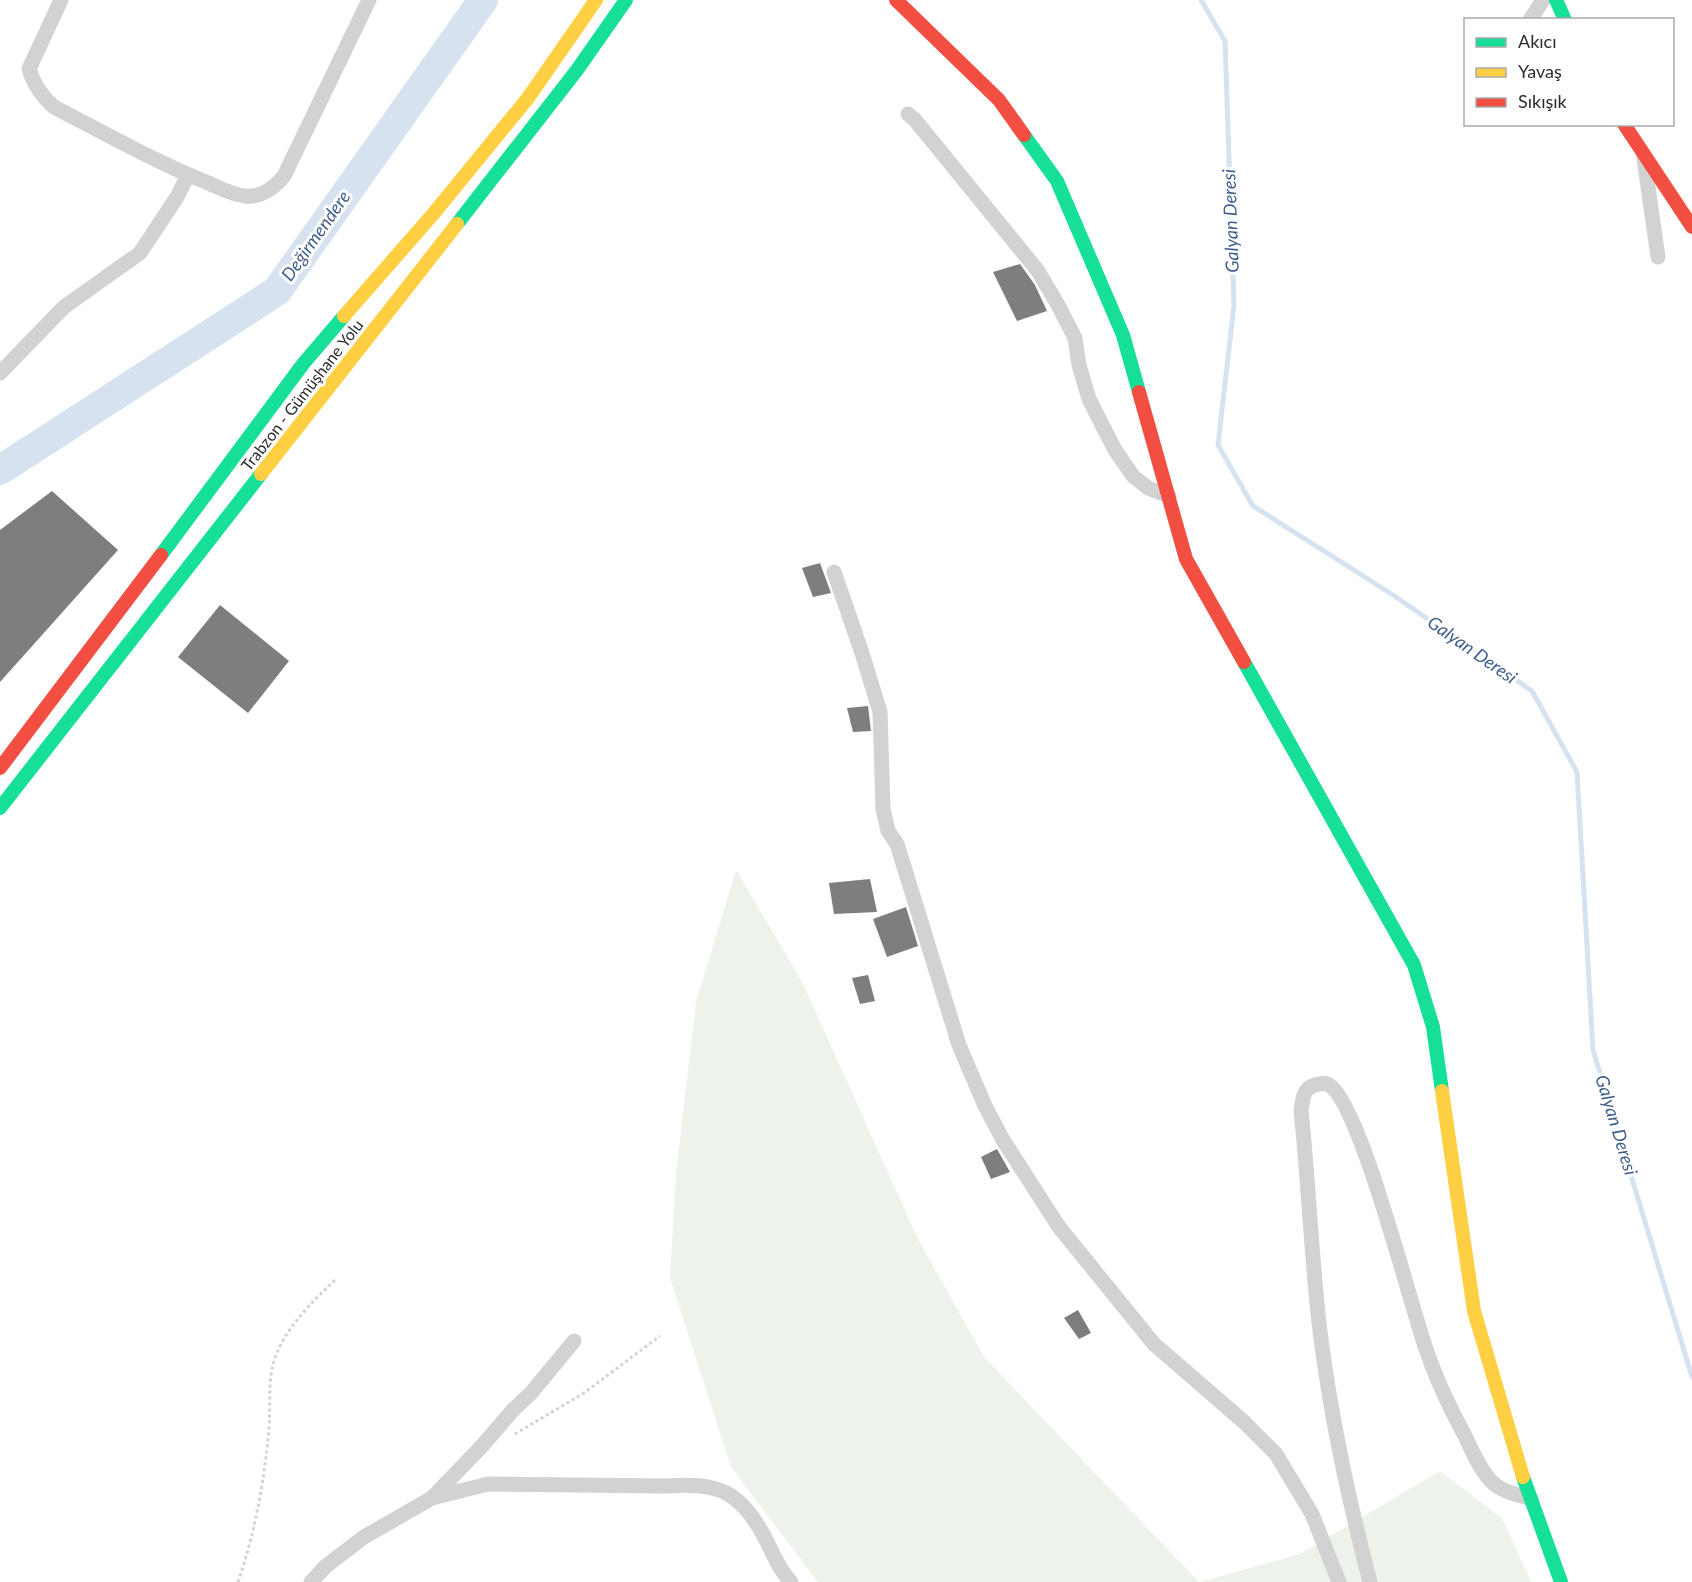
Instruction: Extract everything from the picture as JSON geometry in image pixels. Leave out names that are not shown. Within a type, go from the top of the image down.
[{"type":"main road","name":"Trabzon - Gümüşhane Yolu","points":[[0,768],[303,364],[434,213],[528,98],[596,0]]},
{"type":"main road","name":"Trabzon - Gümüşhane Yolu","points":[[0,808],[578,70],[626,0]]},
{"type":"main road","points":[[896,0],[999,100],[1057,181],[1123,335],[1186,559],[1414,965],[1432,1027],[1474,1311],[1519,1467],[1561,1582]]},
{"type":"main road","points":[[1556,0],[1564,18]]},
{"type":"main road","points":[[1625,126],[1692,226]]},
{"type":"street","points":[[61,0],[29,69],[42,97],[54,107],[188,175],[247,196],[275,186],[284,176],[369,0]]},
{"type":"street","points":[[1531,18],[1543,0]]},
{"type":"street","points":[[908,114],[1038,271],[1075,338],[1089,399],[1115,450],[1133,476],[1148,488],[1169,496]]},
{"type":"street","points":[[1644,153],[1658,257]]},
{"type":"street","points":[[0,373],[64,307],[140,254],[177,197],[188,175]]},
{"type":"street","points":[[834,572],[851,617],[880,712],[885,824],[897,844],[959,1045],[1003,1140],[1059,1227],[1154,1344],[1244,1422],[1275,1454],[1312,1514],[1340,1582]]},
{"type":"street","points":[[1370,1582],[1329,1397],[1318,1314],[1301,1110],[1304,1094],[1312,1085],[1325,1083],[1330,1085],[1359,1135],[1426,1349],[1441,1387],[1476,1458],[1490,1479],[1502,1490],[1531,1499]]},
{"type":"street","points":[[432,1498],[531,1393],[574,1341]]},
{"type":"street","points":[[311,1582],[326,1566],[364,1537],[432,1498],[488,1484],[668,1486],[694,1484],[717,1488],[739,1500],[754,1518],[775,1560],[791,1582]]},
{"type":"path","points":[[238,1582],[250,1544],[264,1475],[269,1428],[269,1379],[276,1356],[301,1315],[336,1279]]},
{"type":"path","points":[[514,1434],[584,1393],[660,1336]]},
{"type":"shaded area","points":[[736,870],[802,982],[919,1241],[984,1357],[1199,1582],[818,1582],[731,1467],[670,1278],[676,1174],[696,1002]]},
{"type":"shaded area","points":[[1440,1471],[1502,1518],[1531,1582],[1200,1582],[1300,1554]]},
{"type":"building","points":[[1020,264],[1035,285],[1047,311],[1017,321],[993,272]]},
{"type":"building","points":[[52,491],[118,550],[0,682],[0,530]]},
{"type":"building","points":[[820,563],[831,593],[813,597],[802,568]]},
{"type":"building","points":[[220,605],[289,661],[248,713],[178,657]]},
{"type":"building","points":[[868,706],[871,731],[853,732],[847,708]]},
{"type":"building","points":[[870,879],[877,912],[834,914],[829,883]]},
{"type":"building","points":[[906,907],[918,946],[887,957],[873,919]]},
{"type":"building","points":[[868,975],[875,1001],[860,1004],[852,978]]},
{"type":"building","points":[[997,1149],[1010,1172],[991,1179],[981,1157]]},
{"type":"building","points":[[1078,1310],[1091,1333],[1079,1339],[1064,1318]]},
{"type":"waterway","name":"Değirmendere","points":[[0,470],[277,291],[483,0]]},
{"type":"waterway","name":"Galyan Deresi","points":[[1201,0],[1225,41],[1234,305],[1218,445],[1253,506],[1390,593],[1532,691],[1577,772],[1593,1050],[1692,1377]]},
{"type":"traffic: fast","points":[[457,224],[577,70],[626,0]]},
{"type":"traffic: fast","points":[[1556,0],[1564,18]]},
{"type":"traffic: fast","points":[[1024,135],[1057,181],[1123,335],[1139,392]]},
{"type":"traffic: fast","points":[[161,555],[303,364],[344,316]]},
{"type":"traffic: fast","points":[[0,808],[261,474]]},
{"type":"traffic: fast","points":[[1244,662],[1414,965],[1433,1027],[1442,1091]]},
{"type":"traffic: fast","points":[[1523,1477],[1561,1582]]},
{"type":"traffic: slow","points":[[344,316],[434,213],[528,98],[596,0]]},
{"type":"traffic: slow","points":[[261,474],[457,224]]},
{"type":"traffic: slow","points":[[1442,1091],[1474,1311],[1523,1477]]},
{"type":"traffic: jam","points":[[896,0],[999,100],[1024,135]]},
{"type":"traffic: jam","points":[[1625,126],[1692,227]]},
{"type":"traffic: jam","points":[[1139,392],[1186,559],[1244,662]]},
{"type":"traffic: jam","points":[[0,768],[161,555]]}]
